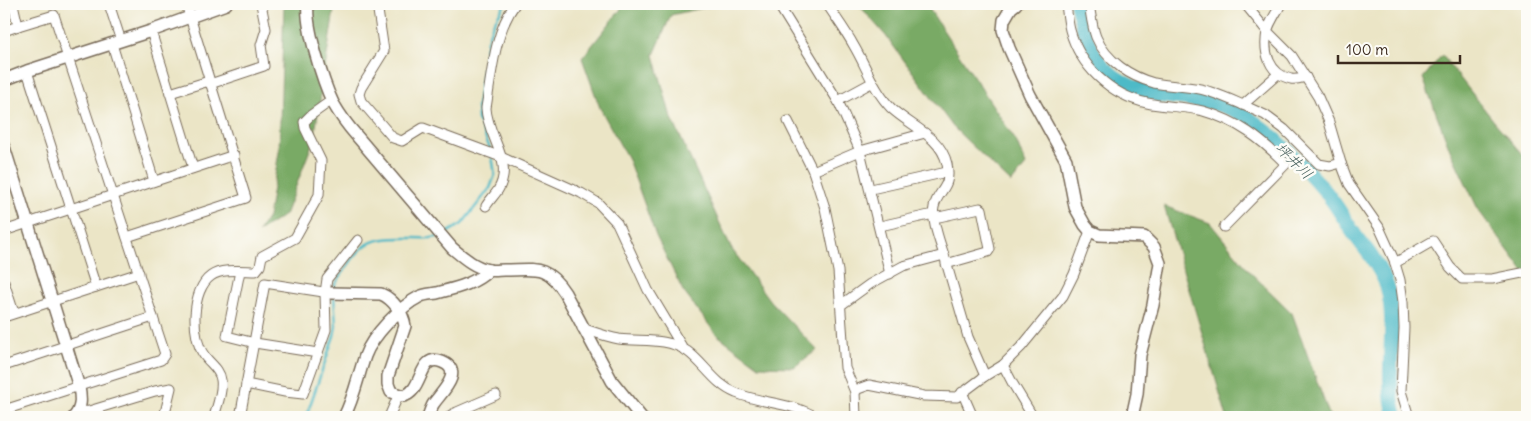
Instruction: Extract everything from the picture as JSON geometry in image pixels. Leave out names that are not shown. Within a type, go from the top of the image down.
[{"type":"street","points":[[13,4],[18,26]]},
{"type":"street","points":[[109,4],[116,42],[154,181]]},
{"type":"street","points":[[127,237],[246,198],[186,4]]},
{"type":"street","points":[[4,80],[27,70],[151,31],[226,4]]},
{"type":"street","points":[[170,93],[264,66],[261,45],[266,29],[261,4]]},
{"type":"street","points":[[308,4],[309,22],[315,51],[332,100],[341,117],[452,248],[470,263],[489,270],[528,268],[543,271],[556,280],[565,293],[612,381],[641,417]]},
{"type":"street","points":[[377,4],[384,51],[359,94],[361,101],[393,138],[402,141],[423,128],[499,156],[581,193],[598,203],[617,223],[648,290],[684,350]]},
{"type":"street","points":[[486,206],[498,190],[503,178],[504,169],[488,123],[486,108],[499,36],[507,15],[516,4]]},
{"type":"street","points":[[778,4],[838,101],[860,151],[871,189],[890,274]]},
{"type":"street","points":[[827,4],[854,46],[880,95],[892,108],[925,133],[938,146],[947,163],[948,179],[945,189],[934,206],[934,216],[968,338],[985,376]]},
{"type":"street","points":[[1016,4],[1011,8],[1004,20],[1004,30],[1009,48],[1030,95],[1066,160],[1075,207],[1084,225],[1090,231],[1099,235],[1144,237],[1154,247],[1160,263],[1154,298],[1140,355],[1137,394],[1132,417]]},
{"type":"street","points":[[1066,4],[1070,30],[1075,44],[1094,73],[1108,86],[1122,95],[1146,103],[1202,111],[1228,120],[1264,142],[1286,164],[1224,227]]},
{"type":"street","points":[[1089,4],[1096,39],[1105,52],[1128,73],[1140,79],[1156,83],[1199,89],[1243,105],[1265,115],[1284,129],[1320,164],[1330,166],[1341,163]]},
{"type":"street","points":[[1245,4],[1267,31],[1292,56],[1318,97],[1329,122],[1349,184],[1379,227],[1395,263],[1403,302],[1404,328],[1401,390],[1409,417]]},
{"type":"street","points":[[1281,4],[1267,31],[1267,49],[1270,65],[1278,74],[1292,79],[1306,77]]},
{"type":"street","points":[[4,31],[54,15],[165,354],[161,360],[79,387],[5,407]]},
{"type":"street","points":[[151,31],[193,168]]},
{"type":"street","points":[[27,70],[96,287]]},
{"type":"street","points":[[1243,105],[1278,74]]},
{"type":"street","points":[[838,101],[873,82]]},
{"type":"street","points":[[214,417],[221,378],[198,344],[195,330],[196,300],[202,286],[211,276],[222,272],[256,271],[260,266],[262,256],[295,238],[320,195],[320,161],[304,122],[332,100]]},
{"type":"street","points":[[788,121],[812,171],[825,208],[838,270],[845,368],[855,392],[856,417]]},
{"type":"street","points":[[812,171],[860,151],[925,133]]},
{"type":"street","points":[[4,147],[79,387],[81,403],[76,415]]},
{"type":"street","points":[[4,231],[234,156]]},
{"type":"street","points":[[871,189],[947,172]]},
{"type":"street","points":[[841,305],[870,284],[903,266],[988,252],[990,249],[983,210],[980,208],[939,217],[929,215],[880,226]]},
{"type":"street","points":[[855,392],[870,385],[924,396],[956,397],[1004,364],[1022,346],[1063,296],[1074,274],[1090,231]]},
{"type":"street","points":[[246,384],[303,394],[326,330],[331,293],[327,279],[358,240]]},
{"type":"street","points":[[1395,263],[1433,241],[1450,267],[1462,279],[1492,279],[1527,272]]},
{"type":"street","points":[[344,417],[350,406],[366,353],[399,310],[420,296],[466,285],[481,278],[489,270]]},
{"type":"street","points":[[240,271],[227,336],[318,354]]},
{"type":"street","points":[[4,317],[139,274]]},
{"type":"street","points":[[4,282],[14,313]]},
{"type":"street","points":[[240,417],[265,283],[331,293],[381,294],[386,297],[399,310],[404,318],[405,326],[388,376],[391,392],[398,396],[411,393],[428,362],[436,360],[443,362],[451,371],[450,383],[434,403],[428,417]]},
{"type":"street","points":[[4,366],[153,317]]},
{"type":"street","points":[[582,328],[619,339],[651,340],[672,344],[684,350],[723,386],[735,393],[795,407],[816,417]]},
{"type":"street","points":[[1004,364],[1013,384],[1033,417]]},
{"type":"street","points":[[76,415],[171,388],[164,417]]},
{"type":"street","points":[[962,392],[973,417]]},
{"type":"street","points":[[451,417],[451,415],[457,412],[496,395]]},
{"type":"street","points":[[389,417],[398,396]]},
{"type":"green space","points":[[284,4],[335,4],[314,139],[285,215],[258,232],[268,217],[279,152]]},
{"type":"green space","points":[[625,4],[721,4],[671,15],[654,55],[670,114],[731,248],[770,301],[817,350],[794,367],[759,366],[716,334],[683,291],[656,236],[628,159],[600,108],[582,58]]},
{"type":"green space","points":[[858,4],[926,4],[1016,141],[1026,165],[1011,183],[953,127],[886,36]]},
{"type":"green space","points":[[1442,55],[1527,160],[1527,276],[1479,211],[1450,150],[1423,78]]},
{"type":"green space","points":[[1164,206],[1210,223],[1251,273],[1292,313],[1330,417],[1227,417]]},
{"type":"waterway","points":[[491,151],[478,120],[477,107],[487,40],[493,24],[505,4]]},
{"type":"waterway","name":"坪井川","points":[[1077,4],[1091,49],[1103,67],[1112,75],[1127,84],[1149,93],[1217,104],[1236,111],[1272,136],[1329,196],[1371,256],[1387,286],[1392,322],[1390,369],[1392,401],[1396,417]]},
{"type":"waterway","points":[[445,234],[462,224],[490,188],[495,175],[492,156]]},
{"type":"waterway","points":[[334,291],[335,284],[350,263],[358,252],[368,244],[390,238],[437,237]]},
{"type":"waterway","points":[[306,417],[334,336],[336,326],[334,296]]}]
